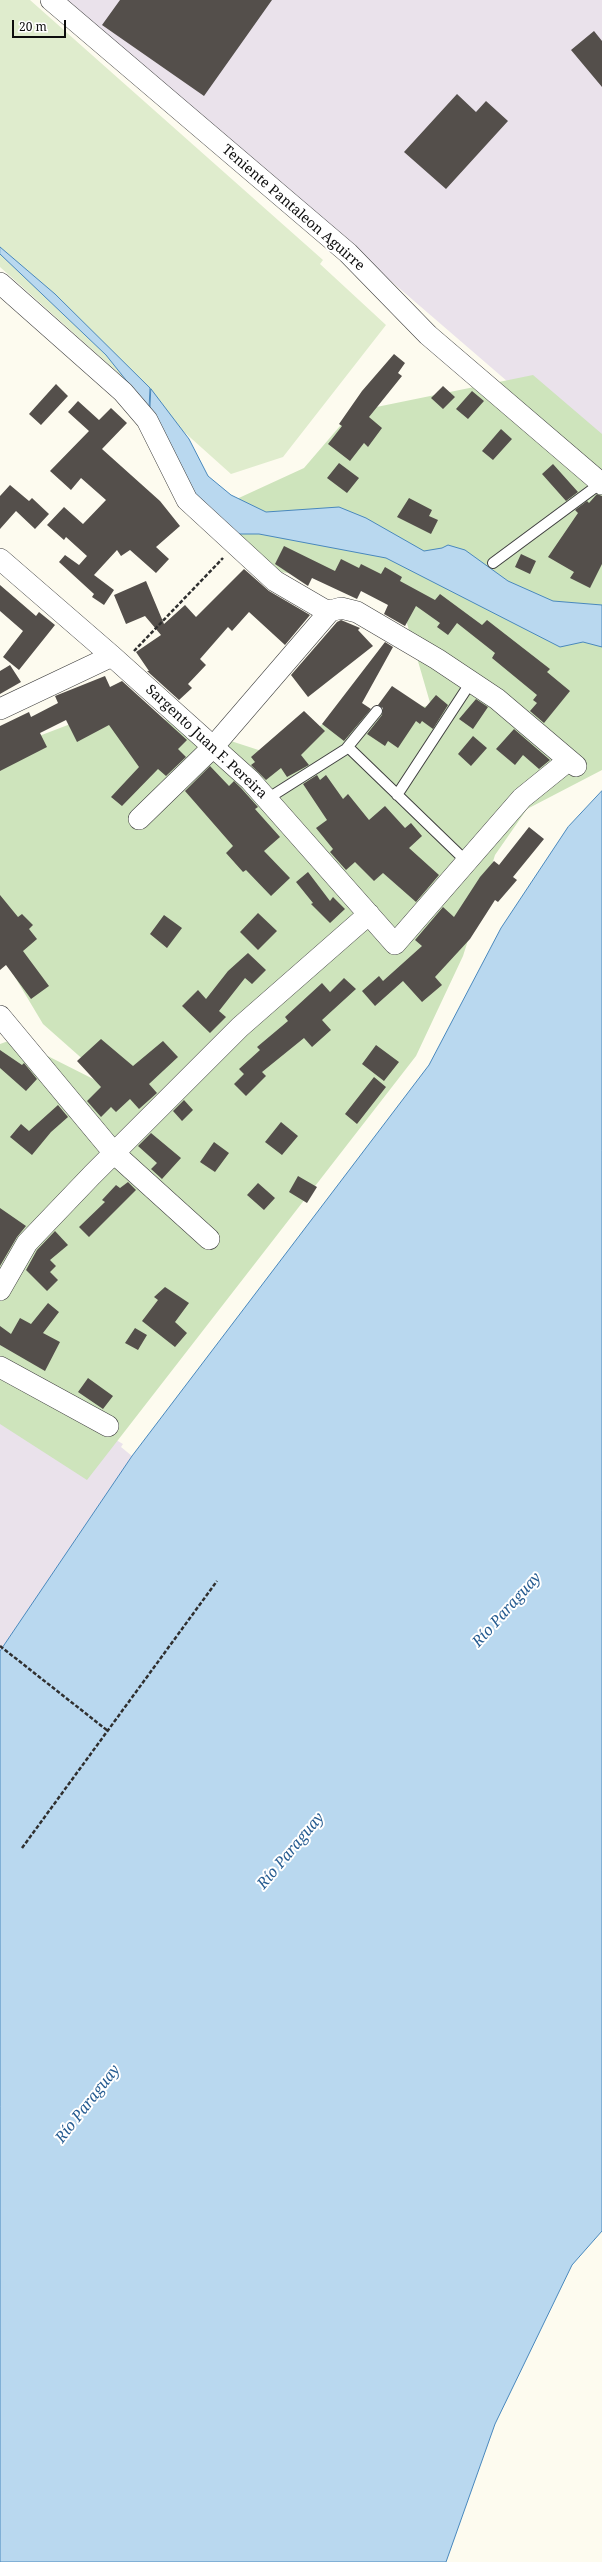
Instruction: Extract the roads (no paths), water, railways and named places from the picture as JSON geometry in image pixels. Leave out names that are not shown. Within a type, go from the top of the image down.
[{"type":"street","name":"Teniente Pantaleon Aguirre","points":[[51,0],[348,253],[428,335],[601,484]]},
{"type":"street","points":[[0,283],[123,392],[147,420],[187,500],[234,546],[275,581],[330,611]]},
{"type":"street","name":"Sargento Juan F. Pereira","points":[[0,558],[117,660],[250,780],[395,944],[467,862]]},
{"type":"street","points":[[139,820],[213,747],[330,611],[341,608],[357,612],[437,659],[497,699],[572,763],[522,798],[467,862]]},
{"type":"street","points":[[0,709],[117,660]]},
{"type":"street","points":[[0,1290],[27,1243],[114,1153],[240,1027],[369,914]]},
{"type":"street","points":[[1,1021],[114,1153],[210,1239]]},
{"type":"street","points":[[0,1367],[108,1426]]},
{"type":"lane","points":[[493,563],[601,484]]},
{"type":"lane","points":[[397,794],[471,682]]},
{"type":"lane","points":[[267,799],[348,747],[377,711]]},
{"type":"lane","points":[[348,747],[467,862]]},
{"type":"water","points":[[0,247],[55,294],[150,388],[149,409],[106,355],[0,254]]},
{"type":"water","points":[[151,389],[189,439],[208,476],[231,495],[266,512],[339,507],[366,518],[424,551],[442,548],[448,545],[465,550],[508,581],[553,601],[602,605],[602,647],[583,642],[560,647],[386,558],[259,534],[237,534],[185,483],[150,411]]},
{"type":"water","name":"Río Paraguay","points":[[602,791],[602,2231],[572,2265],[495,2424],[446,2562],[0,2562],[0,1651],[132,1456],[429,1065],[501,928],[568,827]]}]
